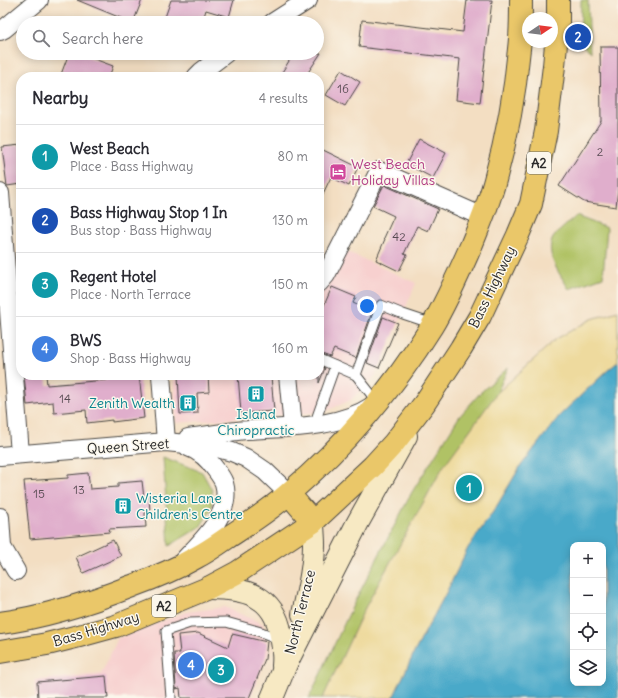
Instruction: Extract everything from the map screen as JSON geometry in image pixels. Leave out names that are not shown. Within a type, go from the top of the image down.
[{"type":"highway","name":"Bass Highway","points":[[0,624],[52,613],[101,598],[178,568],[199,556],[259,517],[289,494],[333,453],[378,403],[433,324],[458,277],[483,218],[504,146],[513,97],[519,47],[521,0]]},
{"type":"highway","name":"Bass Highway","points":[[0,652],[47,644],[116,626],[208,588],[238,572],[313,522],[373,466],[394,443],[424,404],[480,316],[531,204],[546,131],[558,22],[558,0]]},
{"type":"highway","points":[[289,494],[313,522]]},
{"type":"street","points":[[20,16],[39,0]]},
{"type":"street","points":[[283,16],[308,0]]},
{"type":"street","points":[[0,31],[16,19]]},
{"type":"street","points":[[201,72],[217,60]]},
{"type":"street","points":[[324,277],[379,171],[483,218]]},
{"type":"street","points":[[0,193],[20,454]]},
{"type":"street","points":[[161,380],[166,442]]},
{"type":"street","points":[[288,380],[293,427]]},
{"type":"street","points":[[166,442],[236,431],[314,424],[364,412],[378,403]]},
{"type":"street","points":[[284,659],[424,404]]},
{"type":"street","points":[[232,452],[236,431]]},
{"type":"street","points":[[166,442],[190,448],[204,456],[220,475],[224,483],[225,492],[225,501],[219,519],[178,568]]},
{"type":"street","name":"Queen Street","points":[[0,456],[166,442],[214,448],[232,452],[246,458],[265,471],[289,494]]},
{"type":"street","points":[[0,517],[2,547],[16,572]]},
{"type":"street","name":"North Terrace","points":[[272,698],[284,659],[299,630],[309,586],[314,544],[313,522]]},
{"type":"street","points":[[208,588],[225,588],[245,592],[266,602],[271,608],[279,624],[284,659]]},
{"type":"lane","points":[[356,375],[380,305],[433,324]]},
{"type":"lane","points":[[324,361],[356,375],[378,403]]},
{"type":"lane","points":[[314,424],[335,366]]},
{"type":"lane","points":[[171,698],[166,632],[190,624],[226,622],[261,632],[284,659]]},
{"type":"shaded area","points":[[343,250],[416,283],[375,376],[351,400],[324,412],[176,423],[173,380],[324,380],[324,282]]},
{"type":"shaded area","points":[[225,607],[263,624],[269,652],[250,698],[35,698],[34,680],[101,674],[118,638],[186,612]]},
{"type":"green space","points":[[581,0],[588,0],[590,52],[580,41]]},
{"type":"green space","points":[[576,216],[607,228],[603,277],[569,289],[552,258],[551,244],[553,238],[560,230]]},
{"type":"green space","points":[[508,368],[497,393],[443,467],[365,608],[323,698],[309,698],[355,601],[412,492],[459,417],[481,392]]},
{"type":"green space","points":[[163,457],[202,472],[212,490],[212,509],[200,527],[169,546]]},
{"type":"sand","points":[[618,311],[618,362],[560,415],[520,467],[495,509],[468,548],[415,651],[393,698],[323,698],[365,608],[443,467],[497,393],[556,339],[592,319]]},
{"type":"water","points":[[618,362],[618,698],[393,698],[415,651],[468,548],[495,509],[520,467],[560,415]]},
{"type":"building","points":[[77,0],[142,0],[136,16],[116,16]]},
{"type":"building","points":[[171,0],[234,0],[229,16],[206,10],[204,16],[165,16]]},
{"type":"building","points":[[467,0],[492,0],[480,103],[456,100],[460,59],[359,47],[362,20],[463,32]]},
{"type":"building","points":[[600,47],[618,47],[618,189],[616,207],[584,202],[559,186],[601,121]]},
{"type":"building","points":[[66,60],[97,60],[113,66],[111,72],[62,72]]},
{"type":"building","points":[[290,60],[316,60],[308,72],[282,72]]},
{"type":"building","points":[[341,70],[360,82],[345,106],[326,95]]},
{"type":"building","points":[[419,139],[446,153],[433,178],[406,164]]},
{"type":"building","points":[[16,146],[16,185],[7,186],[2,147]]},
{"type":"building","name":"West Beach Holiday Villas","points":[[324,150],[358,167],[349,186],[331,177],[324,192]]},
{"type":"building","points":[[384,185],[438,209],[428,231],[417,226],[404,254],[407,255],[399,271],[376,260],[394,216],[373,206]]},
{"type":"building","points":[[332,287],[356,297],[353,303],[372,312],[356,358],[334,349],[330,357],[324,355],[324,305]]},
{"type":"building","points":[[383,317],[398,323],[379,368],[367,363]]},
{"type":"building","points":[[24,380],[46,380],[47,385],[107,380],[140,380],[144,418],[87,423],[86,410],[54,413],[53,402],[27,405]]},
{"type":"building","name":"Zenith Wealth","points":[[178,380],[208,380],[209,392],[197,393],[198,413],[180,414]]},
{"type":"building","name":"Island Chiropractic","points":[[238,380],[271,380],[274,411],[241,413]]},
{"type":"building","points":[[88,473],[90,489],[118,487],[118,483],[142,481],[144,498],[149,497],[150,512],[145,513],[146,527],[109,529],[110,532],[30,539],[24,481],[68,478],[68,475]]},
{"type":"building","points":[[113,540],[121,556],[83,573],[76,557]]},
{"type":"building","points":[[198,633],[228,647],[232,634],[267,642],[265,659],[249,698],[181,698],[180,688],[176,689],[174,653],[180,653],[178,635]]},
{"type":"building","points":[[106,676],[108,698],[38,698],[37,682]]},
{"type":"place","name":"Bass Highway Stop 1 In","points":[[578,37]]},
{"type":"place","name":"West Beach Holiday Villas","points":[[338,172]]},
{"type":"place","name":"Island Chiropractic","points":[[256,394]]},
{"type":"place","name":"Zenith Wealth","points":[[188,403]]},
{"type":"place","name":"West Beach","points":[[469,488]]},
{"type":"place","name":"Wisteria Lane Children's Centre","points":[[123,506]]},
{"type":"place","name":"BWS","points":[[191,665]]},
{"type":"place","name":"Regent Hotel","points":[[221,670]]}]
